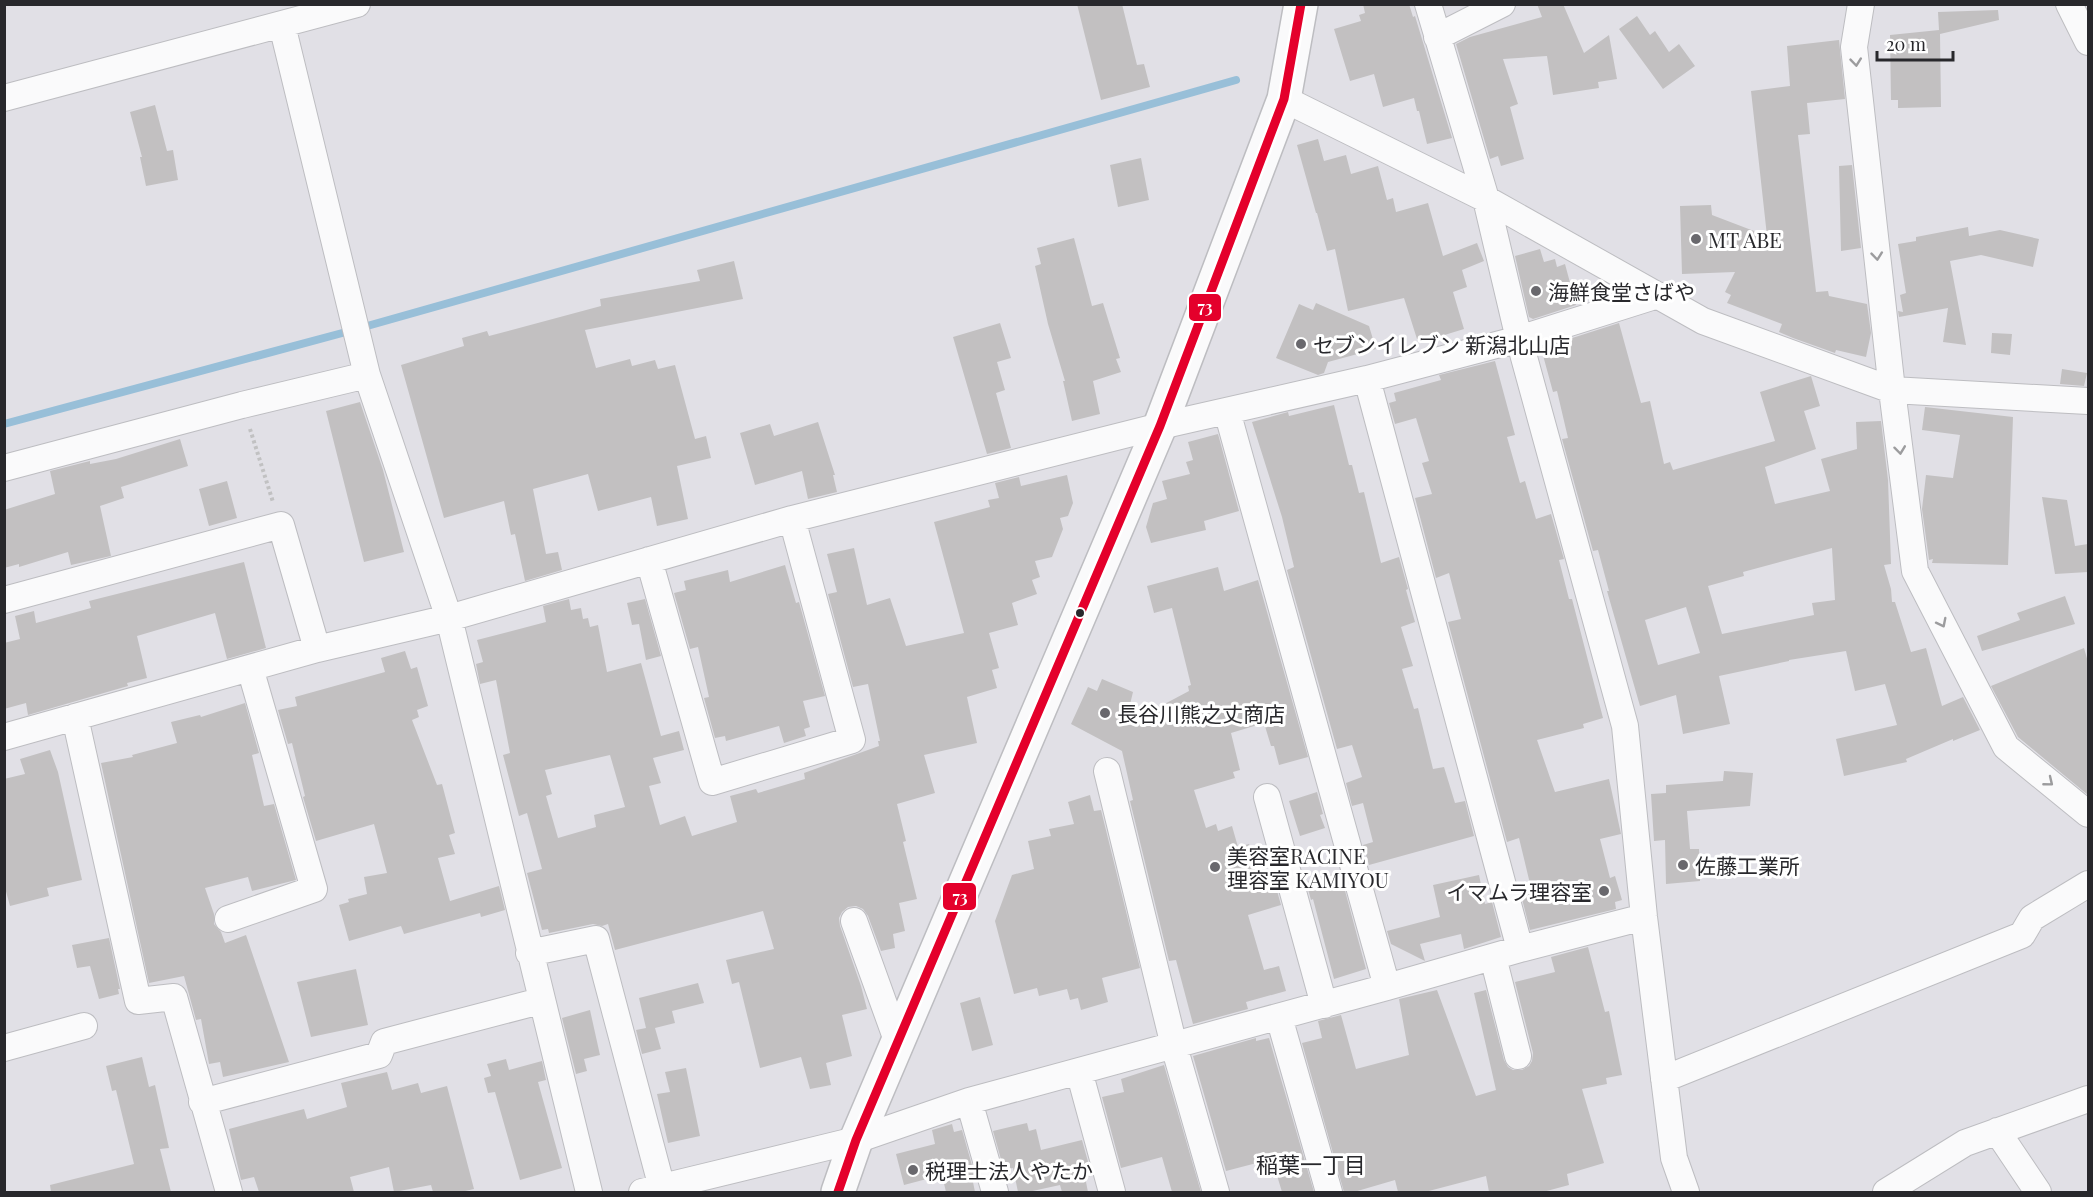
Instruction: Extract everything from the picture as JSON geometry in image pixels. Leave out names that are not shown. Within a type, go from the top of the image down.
[{"type":"main road","points":[[838,1192],[856,1140],[1160,426],[1284,99],[1301,4]]},
{"type":"street","points":[[4,98],[357,4]]},
{"type":"street","points":[[1428,4],[1486,199],[1519,339],[1625,726],[1644,917],[1674,1158],[1686,1192]]},
{"type":"street","points":[[1437,37],[1502,4]]},
{"type":"street","points":[[1861,4],[1854,47],[1892,390],[1915,571],[2006,747],[2088,814]]},
{"type":"street","points":[[2069,4],[2088,42]]},
{"type":"street","points":[[282,25],[368,375],[449,618],[540,1000],[589,1192]]},
{"type":"street","points":[[1284,99],[1486,199],[1703,321],[1892,390],[2088,401]]},
{"type":"street","points":[[4,737],[317,649],[449,618],[792,519],[1160,426],[1367,379],[1519,339],[1658,295]]},
{"type":"street","points":[[4,468],[242,405],[368,375]]},
{"type":"street","points":[[1367,379],[1520,949]]},
{"type":"street","points":[[1227,411],[1387,987]]},
{"type":"street","points":[[650,560],[712,782],[852,740],[792,519]]},
{"type":"street","points":[[4,600],[281,525],[317,649]]},
{"type":"street","points":[[228,919],[314,889],[250,668]]},
{"type":"street","points":[[75,717],[138,1001],[174,997],[229,1192]]},
{"type":"street","points":[[1107,771],[1174,1046],[1216,1192]]},
{"type":"street","points":[[1267,797],[1324,1005]]},
{"type":"street","points":[[1664,1079],[2022,935],[2032,918],[2088,884]]},
{"type":"street","points":[[529,953],[596,939],[652,1190],[856,1140],[969,1101],[1644,917]]},
{"type":"street","points":[[854,921],[898,1043]]},
{"type":"street","points":[[1493,957],[1518,1056]]},
{"type":"street","points":[[202,1102],[379,1055],[384,1042],[540,1000]]},
{"type":"street","points":[[1279,1017],[1329,1192]]},
{"type":"street","points":[[4,1048],[84,1026]]},
{"type":"street","points":[[1079,1071],[1112,1192]]},
{"type":"street","points":[[1886,1192],[1965,1143],[2088,1099]]},
{"type":"street","points":[[969,1101],[995,1192]]},
{"type":"street","points":[[1996,1131],[2038,1192]]},
{"type":"street","points":[[1671,1192],[1674,1158]]},
{"type":"path","points":[[242,405],[281,525]]},
{"type":"building","points":[[1077,4],[1122,4],[1137,65],[1144,64],[1150,87],[1101,100]]},
{"type":"building","points":[[1363,4],[1409,4],[1413,17],[1415,16],[1452,138],[1427,144],[1414,98],[1383,107],[1374,74],[1350,81],[1334,29],[1361,21],[1359,15],[1365,13]]},
{"type":"building","points":[[1537,4],[1563,4],[1584,53],[1609,35],[1617,79],[1598,82],[1599,88],[1553,95],[1547,56],[1503,59],[1518,104],[1510,107],[1524,159],[1501,166],[1498,156],[1490,159],[1456,44],[1470,37],[1542,17]]},
{"type":"building","points":[[1998,10],[1999,20],[1940,34],[1941,107],[1898,108],[1898,100],[1891,100],[1890,35],[1939,30],[1938,12]]},
{"type":"building","points":[[1637,16],[1650,35],[1655,31],[1669,52],[1679,44],[1695,66],[1663,89],[1619,29]]},
{"type":"building","points":[[1839,40],[1845,99],[1807,103],[1810,134],[1798,135],[1816,292],[1828,291],[1829,296],[1867,304],[1871,333],[1866,357],[1836,350],[1835,353],[1793,338],[1779,332],[1782,324],[1727,303],[1731,295],[1725,292],[1735,272],[1682,274],[1680,206],[1711,205],[1712,215],[1767,236],[1751,91],[1790,86],[1787,46]]},
{"type":"building","points":[[155,105],[167,151],[173,150],[178,180],[146,186],[140,157],[142,157],[130,112]]},
{"type":"building","points":[[1318,139],[1324,161],[1346,155],[1351,174],[1378,166],[1387,200],[1393,198],[1396,212],[1428,203],[1443,256],[1477,243],[1484,261],[1462,270],[1467,287],[1453,292],[1464,329],[1438,337],[1436,333],[1417,339],[1404,298],[1348,311],[1335,249],[1327,251],[1297,145]]},
{"type":"building","points":[[1141,158],[1149,200],[1118,207],[1110,165]]},
{"type":"building","points":[[1852,165],[1861,248],[1841,251],[1839,166]]},
{"type":"building","points":[[1968,227],[1969,236],[2000,230],[2039,239],[2033,267],[1981,255],[1950,261],[1966,345],[1943,342],[1948,308],[1899,317],[1898,311],[1903,312],[1900,295],[1906,293],[1898,244],[1916,241],[1916,237]]},
{"type":"building","points":[[1074,238],[1092,306],[1103,303],[1120,358],[1116,359],[1121,372],[1093,381],[1100,414],[1072,421],[1063,381],[1065,381],[1048,324],[1035,266],[1041,264],[1037,248]]},
{"type":"building","points":[[1540,249],[1544,262],[1555,259],[1557,267],[1565,264],[1576,305],[1533,319],[1529,317],[1515,256]]},
{"type":"building","points":[[734,261],[743,299],[585,330],[596,368],[630,359],[632,366],[655,360],[658,369],[675,365],[695,439],[706,436],[711,458],[677,466],[688,519],[657,526],[651,497],[598,511],[588,474],[533,489],[546,554],[558,552],[562,570],[525,581],[515,534],[511,535],[504,501],[444,518],[401,365],[464,346],[462,338],[487,331],[489,336],[601,306],[600,299],[700,281],[697,270]]},
{"type":"building","points":[[1316,303],[1369,326],[1376,349],[1328,362],[1324,373],[1318,375],[1276,358],[1299,304],[1313,310]]},
{"type":"building","points":[[1000,323],[1011,358],[997,362],[1005,390],[996,393],[1011,448],[987,454],[953,337]]},
{"type":"building","points":[[1619,323],[1641,403],[1650,401],[1664,464],[1670,462],[1673,470],[1775,441],[1760,392],[1811,376],[1820,406],[1804,411],[1816,449],[1765,467],[1775,504],[1830,491],[1821,459],[1857,449],[1856,422],[1881,421],[1888,480],[1891,564],[1884,565],[1892,602],[1895,602],[1911,652],[1926,648],[1942,706],[1963,697],[1980,730],[1906,759],[1907,762],[1844,776],[1836,739],[1897,725],[1885,684],[1855,691],[1846,651],[1789,660],[1719,676],[1730,724],[1683,734],[1676,695],[1640,706],[1607,591],[1609,591],[1598,550],[1593,551],[1562,439],[1568,438],[1557,391],[1553,392],[1541,348]],"holes":[[[1832,548],[1835,600],[1812,603],[1814,615],[1722,634],[1708,586],[1744,576],[1743,572]],[[1686,607],[1700,653],[1658,665],[1645,620]]]},
{"type":"building","points":[[1992,333],[2012,334],[2010,355],[1991,353]]},
{"type":"building","points":[[1495,361],[1515,435],[1507,437],[1520,483],[1525,481],[1536,519],[1551,514],[1564,559],[1559,560],[1569,599],[1572,599],[1603,718],[1583,724],[1584,728],[1537,740],[1555,792],[1609,779],[1621,834],[1600,839],[1610,878],[1615,876],[1622,900],[1615,902],[1616,909],[1530,930],[1521,895],[1532,892],[1519,838],[1507,842],[1448,622],[1461,619],[1449,573],[1436,578],[1415,498],[1432,494],[1422,463],[1429,461],[1416,418],[1395,424],[1389,403],[1396,401],[1394,393],[1441,380],[1439,375]]},
{"type":"building","points":[[2062,369],[2087,373],[2084,386],[2060,384]]},
{"type":"building","points":[[360,402],[383,470],[404,552],[364,562],[326,411]]},
{"type":"building","points":[[1334,405],[1349,465],[1352,465],[1359,493],[1364,492],[1381,563],[1399,557],[1408,589],[1406,590],[1415,622],[1401,627],[1413,666],[1402,669],[1414,709],[1418,708],[1433,769],[1444,767],[1455,803],[1465,801],[1474,836],[1369,865],[1363,845],[1373,842],[1363,803],[1352,806],[1346,783],[1362,777],[1352,745],[1337,749],[1287,570],[1294,567],[1282,517],[1252,422],[1288,412],[1289,416]]},
{"type":"building","points":[[1925,407],[2013,417],[2008,565],[1932,563],[1933,559],[1929,560],[1922,509],[1926,475],[1953,478],[1960,435],[1922,430]]},
{"type":"building","points":[[818,422],[835,475],[833,475],[837,492],[808,499],[802,471],[755,485],[740,433],[770,424],[774,436]]},
{"type":"building","points":[[1218,434],[1239,511],[1204,521],[1206,530],[1151,543],[1146,527],[1153,503],[1167,499],[1162,481],[1190,474],[1186,462],[1193,460],[1188,442]]},
{"type":"building","points":[[180,439],[188,466],[121,487],[124,498],[100,506],[111,556],[71,565],[68,552],[19,567],[19,564],[4,568],[4,510],[55,494],[50,471],[90,461],[90,464],[116,459]]},
{"type":"building","points":[[1067,475],[1073,503],[1068,516],[1060,518],[1063,529],[1052,557],[1035,561],[1040,577],[1032,580],[1037,594],[1012,603],[1018,625],[989,633],[999,668],[992,670],[997,688],[967,697],[977,743],[924,755],[935,793],[897,804],[906,841],[903,842],[917,899],[899,903],[905,931],[893,934],[895,948],[881,951],[868,916],[863,909],[856,906],[848,907],[839,918],[867,1009],[842,1015],[852,1056],[826,1063],[831,1085],[810,1089],[801,1057],[760,1068],[739,982],[732,984],[726,960],[774,949],[763,911],[615,950],[608,924],[602,926],[593,924],[549,933],[548,929],[542,930],[527,873],[542,869],[527,813],[519,816],[503,755],[510,753],[496,680],[480,684],[476,664],[483,662],[477,640],[546,622],[543,606],[569,599],[571,610],[581,608],[583,619],[588,618],[590,627],[598,625],[607,672],[641,663],[661,736],[679,731],[684,750],[653,758],[661,783],[649,786],[660,825],[685,816],[692,836],[737,822],[730,796],[756,789],[758,793],[805,779],[804,773],[879,746],[878,741],[880,741],[868,684],[853,687],[828,594],[837,592],[827,554],[854,548],[867,605],[890,598],[906,646],[964,633],[934,522],[990,507],[988,500],[999,498],[995,483],[1019,477],[1021,486]],"holes":[[[610,755],[625,807],[594,815],[596,827],[558,838],[546,796],[552,794],[545,770]]]},
{"type":"building","points":[[227,481],[237,518],[209,526],[199,489]]},
{"type":"building","points":[[2042,497],[2067,500],[2075,546],[2088,544],[2088,572],[2055,574]]},
{"type":"building","points":[[244,562],[266,648],[227,659],[215,613],[137,636],[147,678],[127,683],[128,686],[28,715],[26,703],[4,709],[4,643],[20,639],[15,616],[34,611],[36,623],[91,608],[89,601]]},
{"type":"building","points":[[785,565],[796,603],[799,602],[825,696],[803,701],[810,727],[804,729],[806,736],[784,743],[779,726],[726,741],[725,736],[715,738],[704,698],[709,697],[698,647],[690,649],[674,593],[686,590],[684,581],[728,570],[730,582]]},
{"type":"building","points":[[1218,567],[1224,591],[1258,580],[1308,757],[1279,765],[1264,723],[1231,733],[1240,770],[1233,772],[1235,778],[1194,790],[1206,828],[1216,824],[1218,831],[1232,826],[1238,847],[1249,844],[1261,884],[1274,880],[1281,905],[1248,915],[1264,970],[1279,966],[1286,991],[1246,1002],[1248,1009],[1193,1024],[1176,960],[1169,961],[1130,801],[1133,800],[1122,751],[1071,724],[1088,687],[1097,691],[1102,679],[1133,692],[1125,725],[1189,691],[1188,686],[1191,685],[1172,608],[1154,613],[1147,586]]},
{"type":"building","points":[[2065,596],[2075,624],[1982,651],[1977,636],[2020,620],[2017,613]]},
{"type":"building","points":[[645,599],[661,656],[646,660],[639,624],[632,625],[627,603]]},
{"type":"building","points":[[2084,648],[2088,662],[2088,795],[2018,737],[1991,686]]},
{"type":"building","points":[[405,651],[411,669],[417,667],[428,706],[417,710],[419,717],[412,720],[437,785],[442,784],[455,833],[449,835],[455,854],[438,858],[450,901],[499,886],[505,910],[481,917],[480,913],[404,934],[401,926],[349,941],[339,905],[349,902],[348,899],[367,894],[364,877],[387,873],[374,824],[316,841],[303,797],[305,796],[292,743],[288,744],[278,710],[297,706],[295,697],[385,672],[381,658]]},
{"type":"building","points":[[245,703],[259,753],[252,755],[264,806],[274,804],[296,880],[252,891],[248,877],[205,888],[214,914],[214,924],[221,932],[225,943],[246,935],[289,1062],[223,1077],[220,1062],[209,1064],[201,1019],[196,1020],[184,976],[149,983],[101,763],[133,757],[132,755],[177,743],[171,722],[200,715],[201,717]]},
{"type":"building","points":[[50,750],[58,772],[82,880],[47,888],[49,896],[10,906],[4,884],[4,779],[25,774],[20,759]]},
{"type":"building","points":[[1724,771],[1753,773],[1750,806],[1687,811],[1690,849],[1699,849],[1700,881],[1666,884],[1665,840],[1654,841],[1651,794],[1666,793],[1666,785],[1723,781]]},
{"type":"building","points":[[1317,792],[1323,814],[1320,815],[1325,828],[1300,836],[1289,801]]},
{"type":"building","points":[[1090,795],[1094,811],[1101,810],[1140,968],[1102,978],[1108,1002],[1081,1010],[1078,998],[1070,1000],[1067,989],[1039,996],[1037,988],[1014,994],[995,921],[1012,875],[1034,869],[1028,841],[1051,836],[1049,829],[1074,824],[1068,802]]},
{"type":"building","points":[[1340,872],[1366,969],[1334,979],[1313,899],[1311,900],[1306,882]]},
{"type":"building","points":[[1479,875],[1485,904],[1492,902],[1501,937],[1464,949],[1461,934],[1420,944],[1425,961],[1391,944],[1387,931],[1440,917],[1433,885]]},
{"type":"building","points":[[109,938],[120,989],[118,989],[119,994],[99,999],[90,966],[77,968],[72,945]]},
{"type":"building","points":[[1588,947],[1605,1012],[1609,1011],[1622,1075],[1606,1078],[1607,1084],[1582,1089],[1604,1163],[1567,1174],[1569,1185],[1543,1192],[1489,1192],[1486,1176],[1425,1192],[1398,1192],[1395,1180],[1354,1192],[1344,1192],[1302,1043],[1322,1038],[1318,1021],[1341,1015],[1356,1069],[1409,1055],[1399,999],[1437,990],[1476,1096],[1496,1090],[1474,993],[1486,990],[1504,1060],[1513,1070],[1522,1070],[1529,1066],[1533,1053],[1515,982],[1555,972],[1551,957]]},
{"type":"building","points":[[356,969],[368,1025],[311,1037],[297,982]]},
{"type":"building","points":[[698,983],[704,1003],[672,1011],[675,1023],[655,1028],[661,1049],[642,1054],[636,1030],[646,1028],[639,998]]},
{"type":"building","points":[[980,997],[993,1045],[972,1051],[960,1003]]},
{"type":"building","points":[[590,1010],[600,1055],[584,1059],[587,1071],[576,1074],[562,1018]]},
{"type":"building","points":[[1256,1038],[1256,1041],[1269,1038],[1314,1192],[1282,1192],[1272,1159],[1226,1171],[1193,1056]]},
{"type":"building","points":[[142,1057],[149,1087],[155,1085],[169,1148],[160,1149],[171,1192],[51,1192],[50,1185],[134,1164],[116,1090],[112,1091],[106,1066]]},
{"type":"building","points":[[506,1059],[509,1070],[542,1061],[546,1080],[538,1082],[562,1168],[520,1180],[495,1092],[488,1093],[484,1078],[491,1076],[487,1064]]},
{"type":"building","points":[[1164,1065],[1201,1192],[1172,1192],[1162,1157],[1121,1168],[1102,1097],[1124,1092],[1121,1079]]},
{"type":"building","points":[[686,1068],[700,1136],[668,1143],[657,1094],[670,1092],[665,1072]]},
{"type":"building","points":[[387,1072],[392,1090],[418,1083],[421,1093],[447,1086],[474,1189],[461,1192],[433,1192],[431,1185],[394,1192],[389,1167],[350,1177],[354,1192],[259,1192],[254,1177],[241,1180],[229,1129],[304,1109],[307,1119],[347,1107],[341,1083]]},
{"type":"building","points":[[1027,1123],[1029,1131],[1036,1129],[1041,1150],[1082,1140],[1092,1176],[1085,1177],[1088,1192],[1062,1192],[1060,1185],[1018,1192],[1013,1168],[1004,1170],[993,1131]]},
{"type":"building","points":[[952,1124],[954,1132],[962,1130],[975,1176],[972,1177],[975,1192],[946,1192],[942,1175],[904,1185],[896,1154],[935,1144],[932,1130]]},
{"type":"waterway","points":[[4,424],[346,332],[1236,80]]},
{"type":"transit line","name":"73","points":[[838,1192],[856,1140],[1160,426],[1284,99],[1301,4]]},
{"type":"place","name":"MT ABE","points":[[1696,239]]},
{"type":"place","name":"海鮮食堂さばや","points":[[1536,291]]},
{"type":"place","name":"セブンイレブン 新潟北山店","points":[[1301,344]]},
{"type":"place","name":"長谷川熊之丈商店","points":[[1105,713]]},
{"type":"place","name":"佐藤工業所","points":[[1683,865]]},
{"type":"place","name":"美容室RACINE 理容室 KAMIYOU","points":[[1215,867]]},
{"type":"place","name":"イマムラ理容室","points":[[1604,891]]},
{"type":"place","name":"税理士法人やたか","points":[[913,1170]]},
{"type":"district","name":"稲葉一丁目","points":[[1311,1164]]}]
